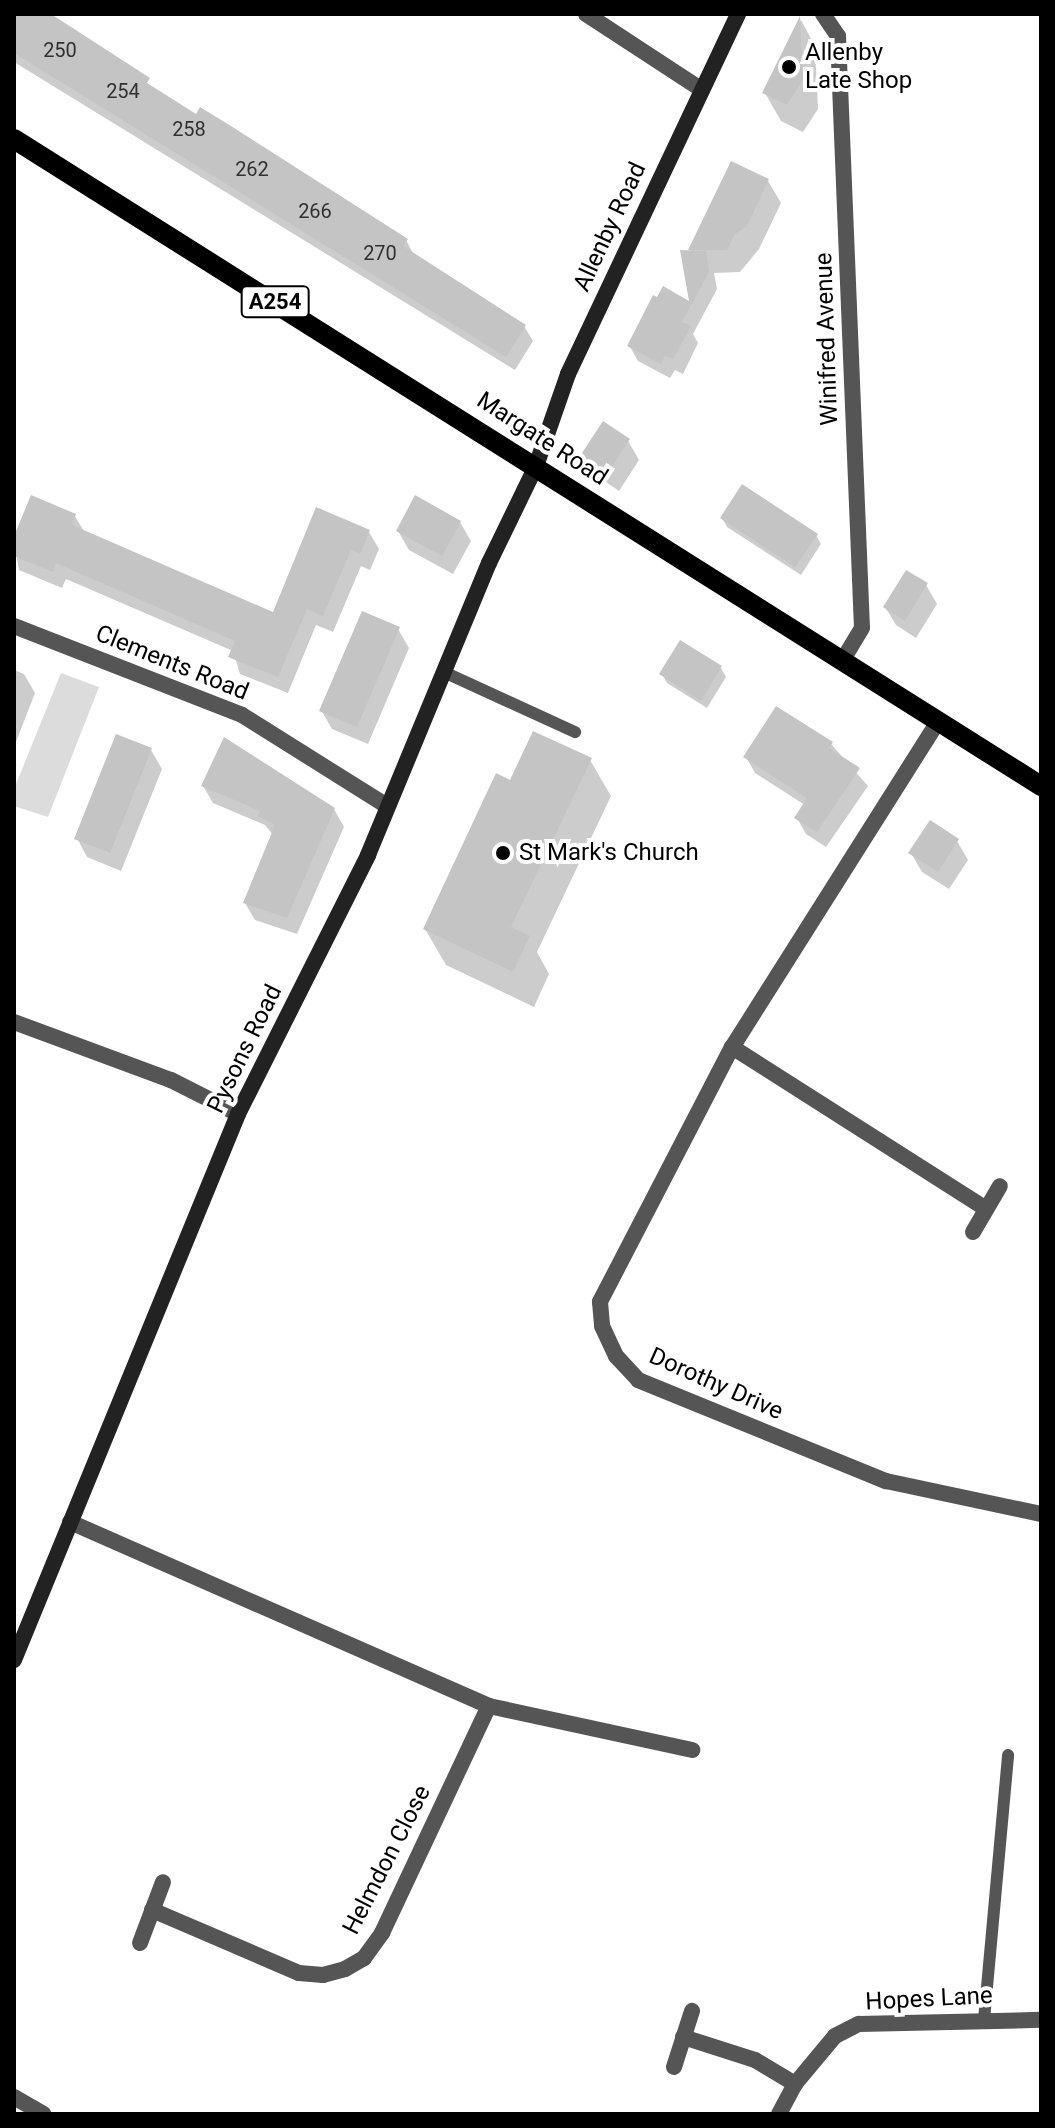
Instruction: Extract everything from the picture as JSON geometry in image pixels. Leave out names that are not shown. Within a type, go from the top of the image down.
[{"type":"main road","name":"Margate Road","points":[[14,139],[1041,786]]},
{"type":"street","points":[[586,14],[699,88]]},
{"type":"street","name":"Allenby Road","points":[[536,466],[568,374],[699,88],[738,14]]},
{"type":"street","name":"Winifred Avenue","points":[[823,14],[838,36],[862,628],[842,661]]},
{"type":"street","name":"Pysons Road","points":[[14,1660],[238,1114],[387,806],[536,466]]},
{"type":"street","name":"Clements Road","points":[[14,626],[242,715],[387,806]]},
{"type":"street","name":"Dorothy Drive","points":[[939,720],[732,1047],[600,1302],[602,1326],[616,1356],[638,1380],[886,1481],[1041,1514]]},
{"type":"street","points":[[14,1022],[171,1080],[238,1114]]},
{"type":"street","points":[[732,1047],[986,1209]]},
{"type":"street","points":[[973,1232],[1000,1186]]},
{"type":"street","points":[[70,1522],[489,1706],[692,1750]]},
{"type":"street","name":"Helmdon Close","points":[[152,1910],[299,1973],[323,1975],[345,1969],[364,1958],[382,1933],[489,1706]]},
{"type":"street","points":[[140,1943],[163,1882]]},
{"type":"street","points":[[674,2067],[692,2011]]},
{"type":"street","name":"Hopes Lane","points":[[779,2114],[795,2084],[835,2036],[859,2024],[1041,2020]]},
{"type":"street","points":[[683,2037],[755,2060],[795,2084]]},
{"type":"street","points":[[14,2097],[44,2114]]},
{"type":"lane","points":[[446,673],[575,732]]},
{"type":"lane","points":[[984,2020],[1008,1755]]},
{"type":"shaded area","points":[[61,673],[99,687],[48,817],[14,806],[14,789]]},
{"type":"building","points":[[14,14],[51,14],[150,78],[147,83],[196,114],[200,107],[408,239],[403,246],[526,325],[506,357],[14,53]]},
{"type":"building","name":"Allenby Late Shop","points":[[800,16],[803,80],[787,105],[762,93]]},
{"type":"building","points":[[731,161],[769,179],[747,226],[735,234],[727,250],[688,250]]},
{"type":"building","points":[[680,250],[706,251],[709,272],[682,322],[691,326],[673,359],[665,356],[661,364],[627,346],[653,295],[657,297],[663,286],[689,301]]},
{"type":"building","points":[[603,421],[630,439],[608,473],[580,456]]},
{"type":"building","points":[[742,484],[818,534],[795,567],[720,518]]},
{"type":"building","points":[[31,495],[76,514],[72,525],[273,612],[316,507],[370,530],[360,554],[351,550],[323,616],[307,609],[278,677],[228,657],[235,641],[56,563],[53,572],[14,556],[14,536]]},
{"type":"building","points":[[415,495],[461,521],[442,556],[396,531]]},
{"type":"building","points":[[906,570],[928,583],[905,621],[883,607]]},
{"type":"building","points":[[362,611],[400,627],[357,727],[319,711]]},
{"type":"building","points":[[680,640],[722,666],[701,701],[659,674]]},
{"type":"building","points":[[776,706],[833,742],[829,748],[860,768],[817,832],[794,818],[807,798],[743,757]]},
{"type":"building","name":"St Mark's Church","points":[[533,731],[592,758],[511,927],[530,936],[513,972],[423,929],[496,773],[510,780]]},
{"type":"building","points":[[116,734],[152,748],[110,853],[74,839]]},
{"type":"building","points":[[224,737],[335,808],[287,918],[243,903],[275,825],[258,816],[260,811],[201,786]]},
{"type":"building","points":[[930,820],[959,839],[938,872],[908,853]]},
{"type":"place","name":"Allenby Late Shop","points":[[789,67]]},
{"type":"place","name":"St Mark's Church","points":[[503,853]]}]
